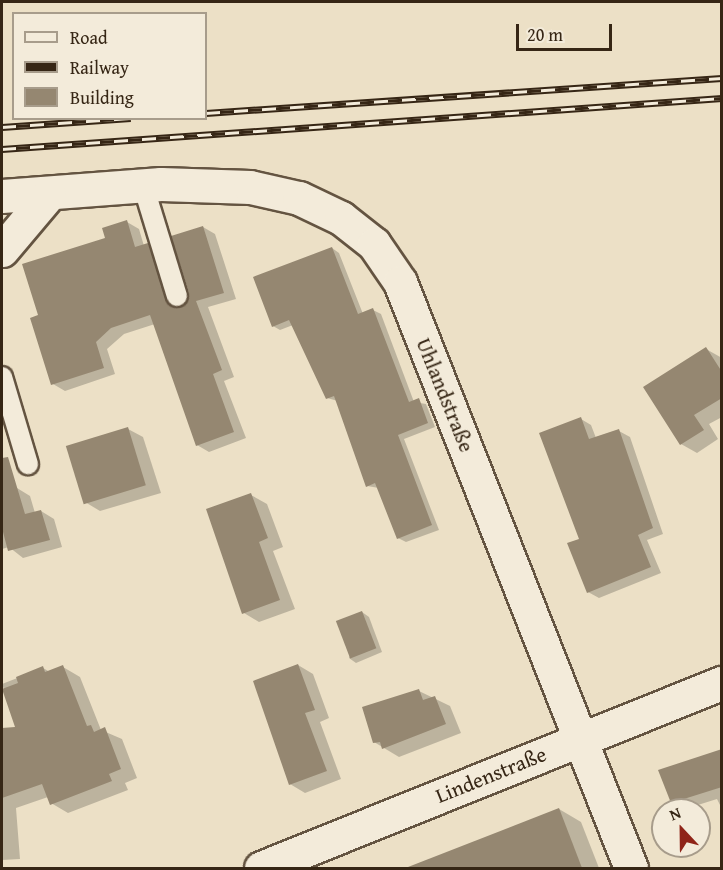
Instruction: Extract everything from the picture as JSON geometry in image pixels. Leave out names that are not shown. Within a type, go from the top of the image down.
[{"type":"street","name":"Uhlandstraße","points":[[2,196],[143,185],[250,188],[299,198],[341,218],[374,244],[400,282],[632,868]]},
{"type":"street","points":[[2,250],[49,194]]},
{"type":"street","name":"Lindenstraße","points":[[261,868],[722,683]]},
{"type":"lane","points":[[143,185],[177,296]]},
{"type":"lane","points":[[2,377],[28,464]]},
{"type":"building","points":[[127,220],[135,247],[148,243],[166,300],[175,308],[185,305],[189,293],[171,236],[203,226],[224,293],[196,301],[222,370],[213,374],[234,432],[196,446],[150,315],[111,328],[96,342],[104,368],[51,385],[30,318],[38,315],[22,264],[105,238],[102,228]]},
{"type":"building","points":[[332,247],[358,314],[373,308],[409,402],[419,398],[428,423],[398,435],[432,525],[397,539],[375,483],[366,487],[334,396],[326,399],[289,320],[272,327],[253,277]]},
{"type":"building","points":[[706,347],[722,372],[722,398],[694,415],[704,430],[680,445],[643,387]]},
{"type":"building","points":[[581,417],[589,439],[619,429],[653,528],[638,535],[651,567],[587,593],[567,543],[579,539],[539,433]]},
{"type":"building","points":[[128,427],[146,485],[84,504],[66,446]]},
{"type":"building","points":[[8,457],[25,514],[41,510],[50,540],[8,551],[2,528],[2,458]]},
{"type":"building","points":[[251,493],[268,538],[259,542],[280,600],[242,614],[206,509]]},
{"type":"building","points":[[362,611],[376,648],[350,658],[336,621]]},
{"type":"building","points":[[298,664],[315,710],[305,713],[327,771],[289,785],[253,681]]},
{"type":"building","points":[[63,665],[87,726],[91,725],[94,732],[105,727],[121,769],[109,774],[112,781],[50,805],[42,784],[2,798],[2,728],[15,727],[2,689],[18,683],[16,677],[43,666],[45,672]]},
{"type":"building","points":[[419,689],[423,700],[435,696],[446,724],[382,749],[380,742],[373,743],[362,707]]},
{"type":"building","points":[[722,749],[722,787],[687,798],[669,798],[658,770]]},
{"type":"building","points":[[559,808],[582,868],[408,867]]},
{"type":"railway","points":[[207,113],[722,78]]},
{"type":"railway","points":[[2,149],[722,98]]},
{"type":"railway","points":[[2,127],[102,120]]}]
